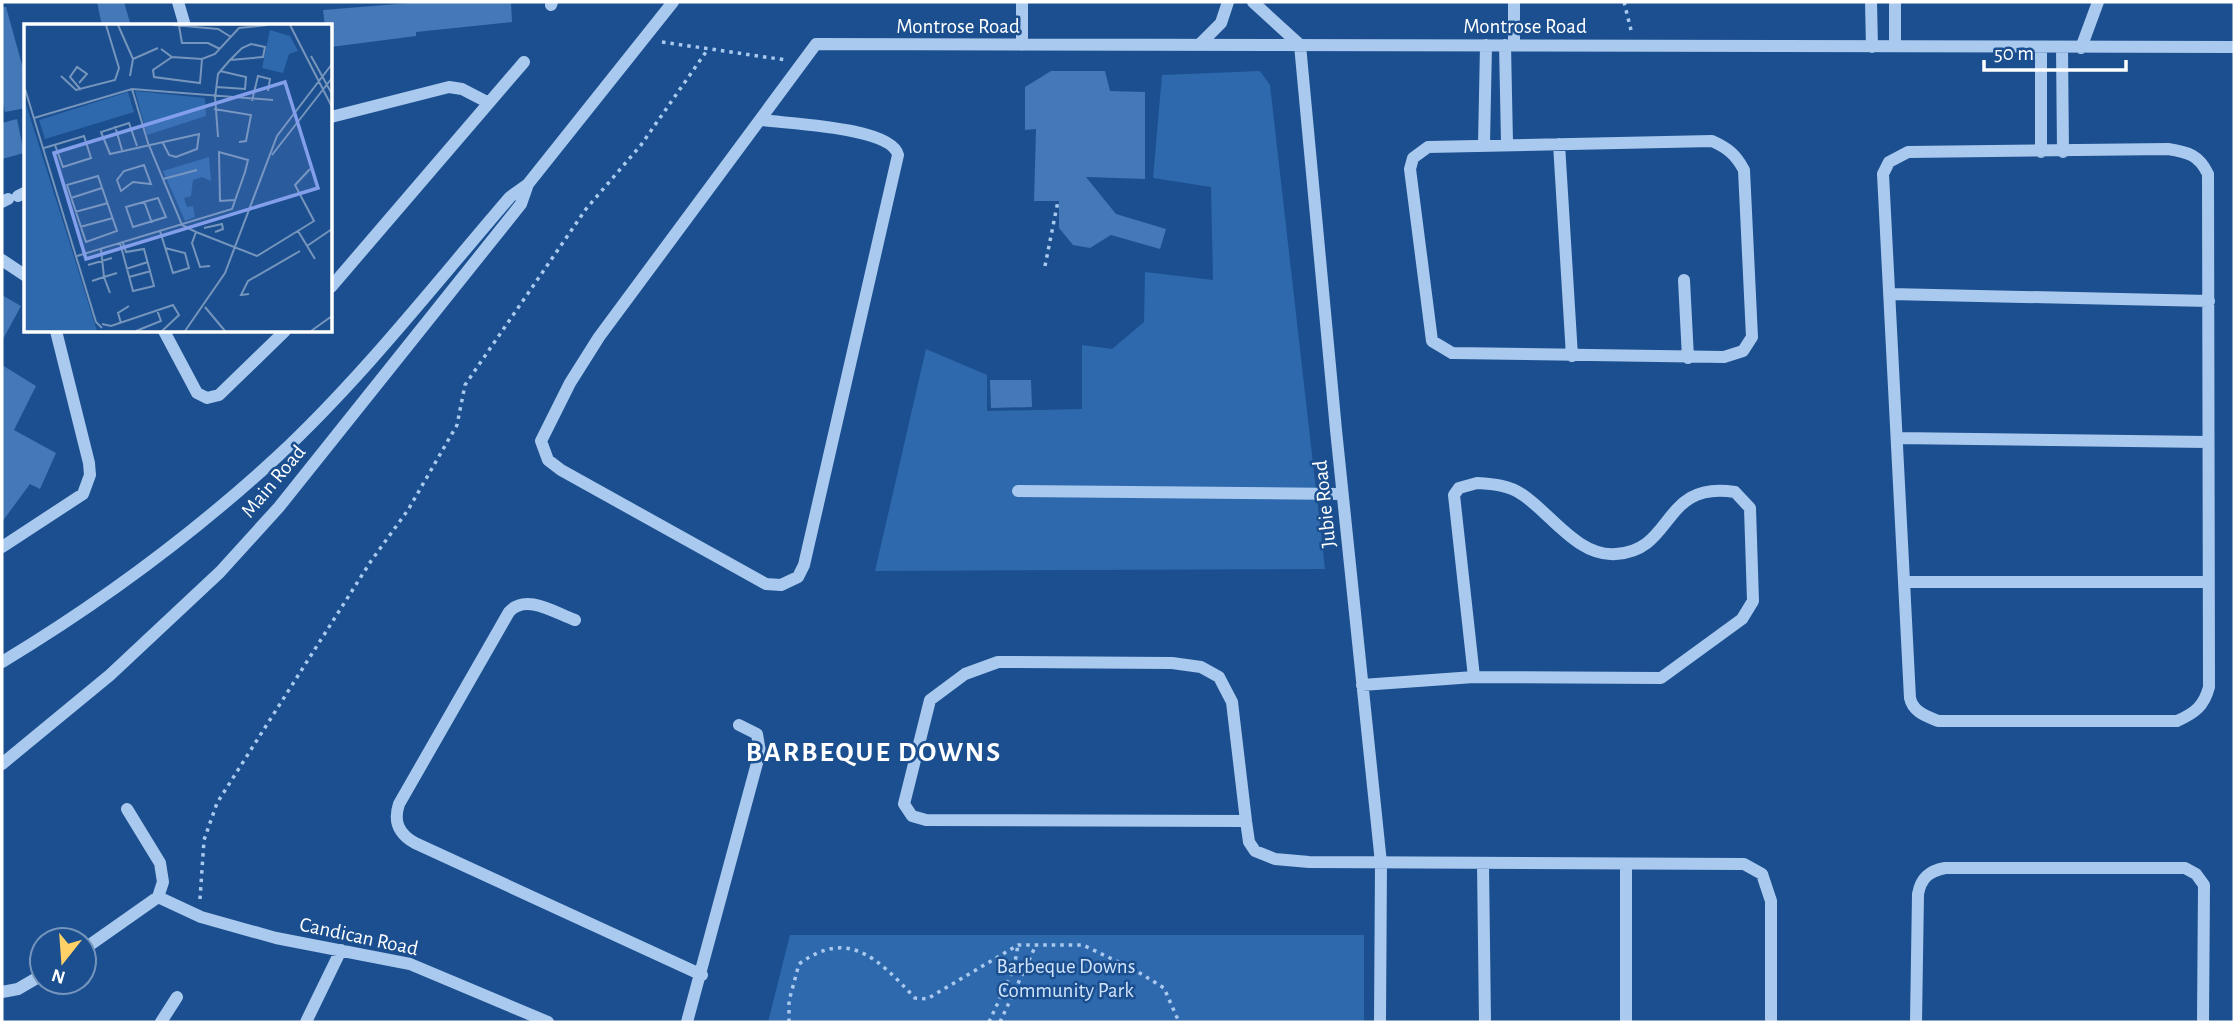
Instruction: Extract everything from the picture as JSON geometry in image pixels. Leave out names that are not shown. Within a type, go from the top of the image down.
[{"type":"street","points":[[178,2],[184,24]]},
{"type":"street","name":"Main Road","points":[[2,662],[81,613],[174,545],[278,456],[350,380],[510,197],[528,184],[673,2]]},
{"type":"street","points":[[1022,2],[1022,45]]},
{"type":"street","points":[[1199,45],[1221,23],[1228,2]]},
{"type":"street","points":[[1253,2],[1300,45]]},
{"type":"street","points":[[1507,143],[1514,2]]},
{"type":"street","points":[[1871,2],[1872,47]]},
{"type":"street","points":[[1895,2],[1895,46]]},
{"type":"street","points":[[2081,48],[2098,2]]},
{"type":"street","name":"Montrose Road","points":[[802,62],[816,44],[2234,47]]},
{"type":"street","name":"Jubie Road","points":[[1300,45],[1342,494],[1381,863],[1380,1022]]},
{"type":"street","points":[[1484,144],[1486,45]]},
{"type":"street","points":[[2041,47],[2041,152]]},
{"type":"street","points":[[2062,47],[2063,152]]},
{"type":"street","points":[[332,286],[524,62]]},
{"type":"street","points":[[762,120],[872,134],[890,142],[898,155],[804,565],[798,577],[775,585],[766,584],[561,470],[548,460],[541,441],[570,383],[599,337],[762,120],[802,62]]},
{"type":"street","points":[[332,117],[449,87],[462,89],[489,103]]},
{"type":"street","points":[[1712,141],[1725,146],[1737,157],[1744,170],[1752,337],[1743,351],[1732,356],[1688,358],[1452,353],[1437,347],[1431,338],[1411,163],[1419,151],[1428,147],[1507,143],[1712,141]]},
{"type":"street","points":[[1559,144],[1572,356]]},
{"type":"street","points":[[2168,149],[2191,153],[2199,159],[2208,174],[2209,687],[2205,701],[2192,715],[2177,721],[1938,721],[1912,704],[1883,174],[1889,162],[1908,152],[2063,152],[2168,149]]},
{"type":"street","name":"Main Road","points":[[2,764],[110,675],[219,572],[279,507],[521,205],[528,184]]},
{"type":"street","points":[[2,260],[24,275]]},
{"type":"street","points":[[1684,280],[1688,358]]},
{"type":"street","points":[[1890,294],[2209,301]]},
{"type":"street","points":[[2,547],[83,494],[88,485],[89,463],[56,332]]},
{"type":"street","points":[[165,332],[197,393],[207,398],[219,395],[284,332]]},
{"type":"street","points":[[1897,438],[2208,442]]},
{"type":"street","points":[[1362,685],[1474,677],[1661,678],[1750,610],[1753,601],[1750,508],[1735,492],[1708,491],[1689,496],[1644,547],[1612,555],[1576,540],[1523,494],[1509,487],[1477,483],[1459,488],[1454,495],[1454,507],[1474,677]]},
{"type":"street","points":[[1018,491],[1342,494]]},
{"type":"street","points":[[1905,582],[2208,582]]},
{"type":"street","points":[[575,621],[528,604],[514,606],[399,804],[395,816],[397,824],[401,832],[415,843],[702,975]]},
{"type":"street","points":[[1246,821],[926,820],[912,816],[904,804],[930,700],[965,674],[998,662],[1172,663],[1201,667],[1212,672],[1229,692],[1249,842],[1264,856],[1297,861],[1381,863],[1744,864],[1762,874],[1771,901],[1771,1022]]},
{"type":"street","points":[[687,1022],[702,975],[760,752],[757,734],[739,724]]},
{"type":"street","points":[[98,939],[158,897],[163,882],[160,863],[127,809]]},
{"type":"street","points":[[1483,864],[1485,1022]]},
{"type":"street","points":[[1626,865],[1626,1022]]},
{"type":"street","points":[[1916,1022],[1918,894],[1923,879],[1929,873],[1945,868],[2172,867],[2191,870],[2204,885],[2203,1022]]},
{"type":"street","name":"Candican Road","points":[[158,897],[201,917],[276,939],[410,964],[548,1022]]},
{"type":"street","points":[[306,1022],[341,950]]},
{"type":"street","points":[[2,992],[18,989],[28,983]]},
{"type":"street","points":[[161,1022],[177,997]]},
{"type":"path","points":[[1623,2],[1636,46]]},
{"type":"path","points":[[645,39],[802,62]]},
{"type":"path","points":[[201,917],[199,882],[204,841],[218,803],[371,561],[408,510],[457,425],[465,385],[586,209],[641,145],[708,49]]},
{"type":"path","points":[[1045,266],[1058,201]]},
{"type":"path","points":[[989,1022],[1014,968],[1018,944]]},
{"type":"path","points":[[789,1022],[789,1002],[799,964],[825,948],[857,949],[915,998],[927,999],[1018,944],[1083,946],[1144,975],[1164,988],[1179,1022]]},
{"type":"path","points":[[1000,1022],[1036,945]]},
{"type":"green space","points":[[1260,71],[1270,85],[1325,569],[875,571],[926,349],[987,375],[987,411],[1082,409],[1082,345],[1112,349],[1144,322],[1145,272],[1213,280],[1211,187],[1153,178],[1162,75]]},
{"type":"green space","name":"Barbeque Downs Community Park","points":[[790,935],[1364,935],[1364,1022],[768,1022]]},
{"type":"building","points":[[97,2],[124,2],[130,24],[102,24]]},
{"type":"building","points":[[422,2],[511,2],[512,22],[416,32],[416,36],[332,47],[332,24],[325,24],[323,10]]},
{"type":"building","points":[[2,7],[6,7],[24,72],[24,108],[5,112],[2,99]]},
{"type":"building","points":[[1051,71],[1105,71],[1110,91],[1145,92],[1145,179],[1086,177],[1116,214],[1166,229],[1160,249],[1111,235],[1090,248],[1073,245],[1059,228],[1059,201],[1034,201],[1036,129],[1025,130],[1025,87]]},
{"type":"building","points":[[17,119],[24,153],[2,159],[2,123]]},
{"type":"building","points":[[2,295],[21,306],[2,341]]},
{"type":"building","points":[[2,365],[36,386],[14,430],[56,453],[40,489],[30,484],[2,522]]},
{"type":"building","points":[[990,380],[1031,380],[1032,407],[991,408]]},
{"type":"district","name":"BARBEQUE DOWNS","points":[[874,751]]}]
